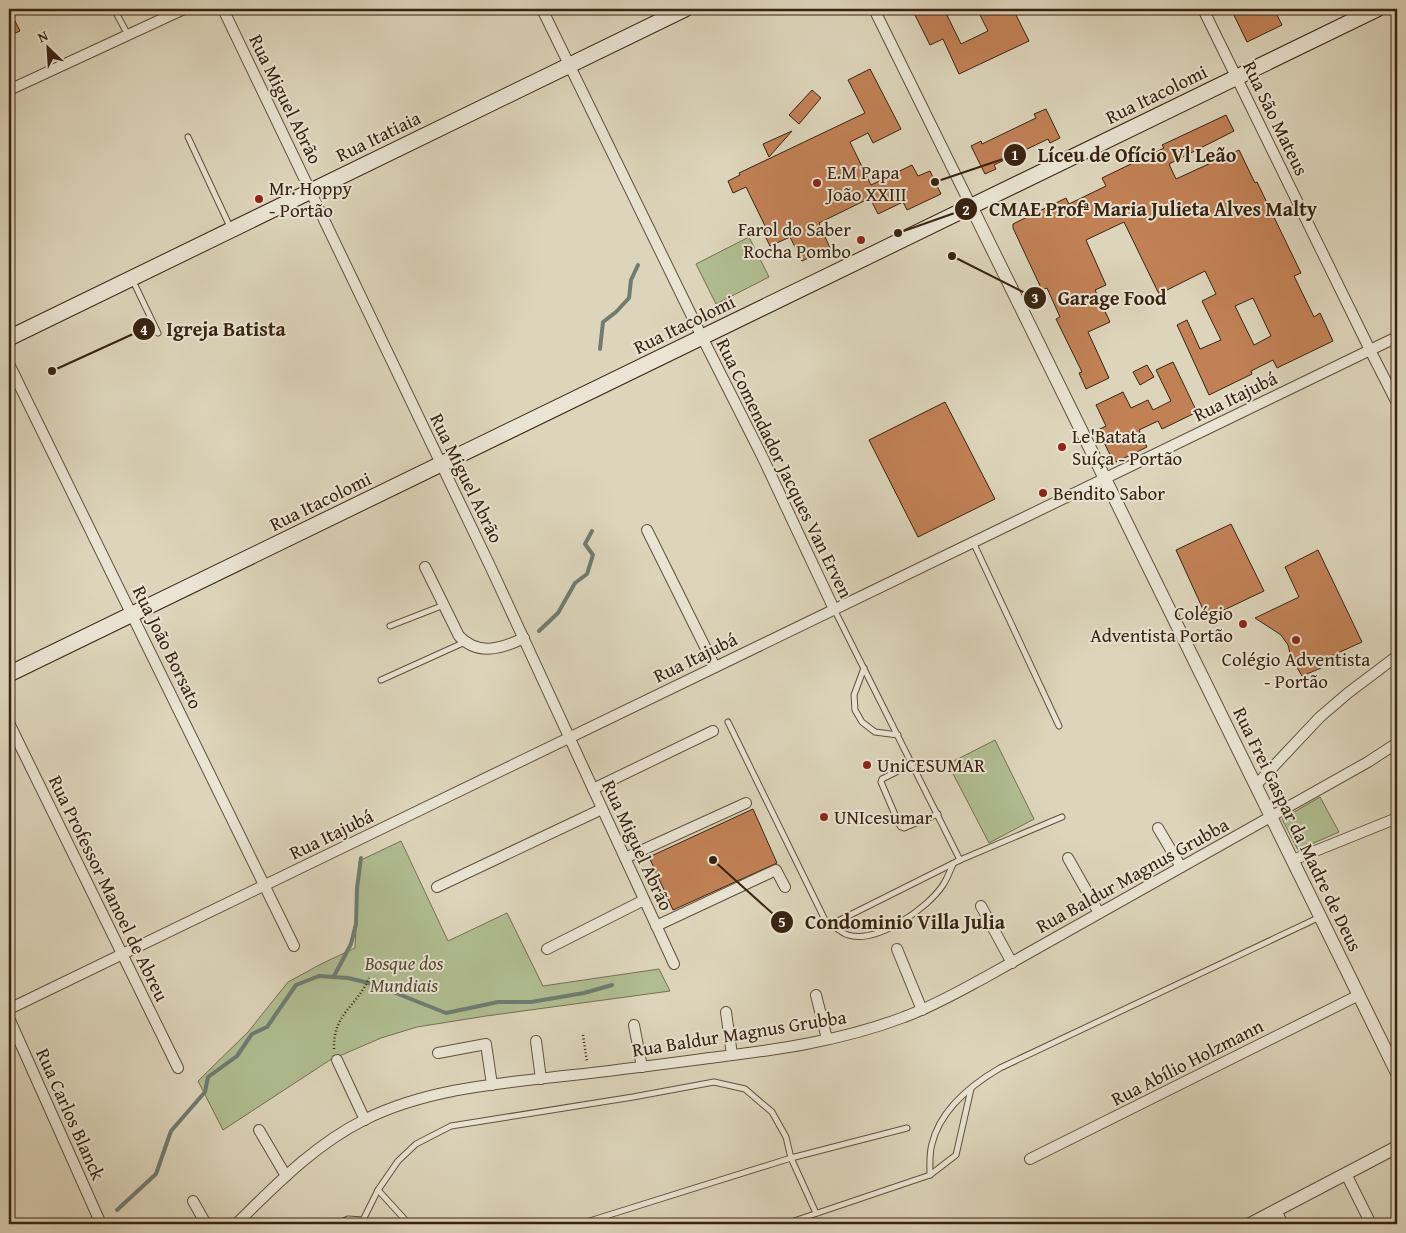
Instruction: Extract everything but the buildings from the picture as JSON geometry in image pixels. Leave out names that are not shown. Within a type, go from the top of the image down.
[{"type":"main road","name":"Rua Itatiaia","points":[[9,338],[685,9]]},
{"type":"main road","name":"Rua Itacolomi","points":[[9,674],[1368,11]]},
{"type":"street","points":[[9,90],[184,9]]},
{"type":"street","name":"Rua Miguel Abrão","points":[[223,9],[524,638],[674,964]]},
{"type":"street","name":"Rua Comendador Jacques Van Erven","points":[[542,9],[762,456],[834,610]]},
{"type":"street","name":"Rua Frei Gaspar da Madre de Deus","points":[[874,9],[1397,1073]]},
{"type":"street","name":"Rua São Mateus","points":[[1203,9],[1397,403]]},
{"type":"street","name":"Rua Itajubá","points":[[9,1009],[1397,337]]},
{"type":"street","name":"Rua João Borsato","points":[[9,364],[294,946]]},
{"type":"street","points":[[647,530],[715,667]]},
{"type":"street","points":[[425,567],[459,636],[465,642],[483,650],[509,645],[524,638]]},
{"type":"street","points":[[1256,785],[1320,717],[1397,656]]},
{"type":"street","name":"Rua Professor Manoel de Abreu","points":[[9,722],[178,1068]]},
{"type":"street","points":[[593,789],[713,731]]},
{"type":"street","name":"Rua Baldur Magnus Grubba","points":[[236,1224],[286,1176],[330,1140],[365,1120],[403,1104],[453,1091],[492,1085],[732,1055],[827,1039],[881,1025],[922,1010],[1012,963],[1368,762],[1397,743]]},
{"type":"street","points":[[625,858],[746,803]]},
{"type":"street","points":[[437,887],[602,809]]},
{"type":"street","points":[[1293,860],[1397,818]]},
{"type":"street","points":[[1158,828],[1181,867]]},
{"type":"street","points":[[1068,858],[1099,913]]},
{"type":"street","points":[[656,926],[776,870],[785,887]]},
{"type":"street","points":[[547,949],[644,900]]},
{"type":"street","points":[[981,906],[1012,963]]},
{"type":"street","points":[[897,949],[922,1010]]},
{"type":"street","points":[[816,995],[827,1039]]},
{"type":"street","name":"Rua Abílio Holzmann","points":[[1030,1159],[1359,995]]},
{"type":"street","points":[[726,1012],[732,1055]]},
{"type":"street","name":"Rua Carlos Blanck","points":[[9,1018],[101,1224]]},
{"type":"street","points":[[634,1024],[642,1067]]},
{"type":"street","points":[[536,1040],[541,1079]]},
{"type":"street","points":[[438,1053],[486,1044],[492,1085]]},
{"type":"street","points":[[336,1060],[365,1120]]},
{"type":"street","points":[[259,1130],[286,1176]]},
{"type":"street","points":[[1250,1224],[1397,1147]]},
{"type":"street","points":[[1346,1174],[1371,1224]]},
{"type":"street","points":[[192,1201],[206,1224]]},
{"type":"street","points":[[1276,1211],[1283,1224]]},
{"type":"lane","points":[[114,9],[128,35]]},
{"type":"lane","points":[[188,137],[231,229]]},
{"type":"lane","points":[[132,278],[158,333]]},
{"type":"lane","points":[[973,542],[1059,726]]},
{"type":"lane","points":[[390,626],[444,605]]},
{"type":"lane","name":"Rua Comendador Jacques Van Erven","points":[[834,610],[960,860]]},
{"type":"lane","points":[[381,680],[465,642]]},
{"type":"lane","points":[[864,668],[854,695],[855,710],[862,722],[875,732],[898,735]]},
{"type":"lane","points":[[728,722],[828,924],[852,936],[864,935],[894,926],[912,915],[930,900],[944,884],[953,864]]},
{"type":"lane","points":[[912,764],[882,779],[880,782],[899,824],[904,828],[938,814]]},
{"type":"lane","points":[[832,925],[960,860],[1062,817]]},
{"type":"lane","points":[[930,1175],[932,1142],[941,1120],[956,1102],[984,1077],[1320,916]]},
{"type":"lane","points":[[337,1224],[348,1219],[362,1222],[378,1190],[398,1161],[416,1144],[451,1126],[714,1082],[745,1088],[772,1112],[786,1137],[791,1158],[816,1213]]},
{"type":"lane","points":[[785,1224],[930,1175],[956,1155],[971,1089]]},
{"type":"lane","points":[[580,1224],[791,1158],[907,1128]]},
{"type":"lane","points":[[378,1190],[409,1224]]},
{"type":"path","points":[[336,1060],[334,1038],[338,1024],[345,1012],[366,988],[370,978]]},
{"type":"path","points":[[583,1035],[588,1073]]},
{"type":"green space","points":[[749,237],[769,277],[716,304],[696,264]]},
{"type":"green space","points":[[995,740],[1034,819],[989,843],[948,764]]},
{"type":"green space","points":[[1320,797],[1339,832],[1298,850],[1282,819]]},
{"type":"green space","name":"Bosque dos Mundiais","points":[[401,841],[448,941],[507,913],[543,986],[659,969],[670,991],[417,1027],[381,1038],[330,1060],[223,1130],[198,1081],[248,1032],[288,982],[355,948],[359,861]]},
{"type":"waterway","points":[[600,349],[603,322],[629,298],[631,280],[638,265]]},
{"type":"waterway","points":[[539,631],[558,613],[575,583],[587,574],[593,555],[585,544],[592,531]]},
{"type":"waterway","points":[[334,976],[351,944],[356,924],[357,888],[361,858]]},
{"type":"waterway","points":[[117,1210],[156,1174],[171,1131],[205,1092],[208,1077],[237,1056],[252,1034],[267,1027],[296,985],[319,976],[348,978],[373,984],[446,1013],[498,1002],[531,1002],[584,993],[612,985]]},
{"type":"place","name":"Líceu de Ofício Vl Leão","points":[[935,182]]},
{"type":"place","name":"E.M Papa João XXIII","points":[[817,183]]},
{"type":"place","name":"Mr. Hoppy - Portão","points":[[259,199]]},
{"type":"place","name":"CMAE Profª Maria Julieta Alves Malty","points":[[898,233]]},
{"type":"place","name":"Farol do Saber Rocha Pombo","points":[[861,240]]},
{"type":"place","name":"Garage Food","points":[[952,256]]},
{"type":"place","name":"Igreja Batista","points":[[52,371]]},
{"type":"place","name":"Le'Batata Suíça - Portão","points":[[1062,447]]},
{"type":"place","name":"Bendito Sabor","points":[[1043,493]]},
{"type":"place","name":"Colégio Adventista Portão","points":[[1243,624]]},
{"type":"place","name":"Colégio Adventista - Portão","points":[[1296,640]]},
{"type":"place","name":"UniCESUMAR","points":[[867,765]]},
{"type":"place","name":"UNIcesumar","points":[[824,817]]},
{"type":"place","name":"Condominio Villa Julia","points":[[713,860]]}]
